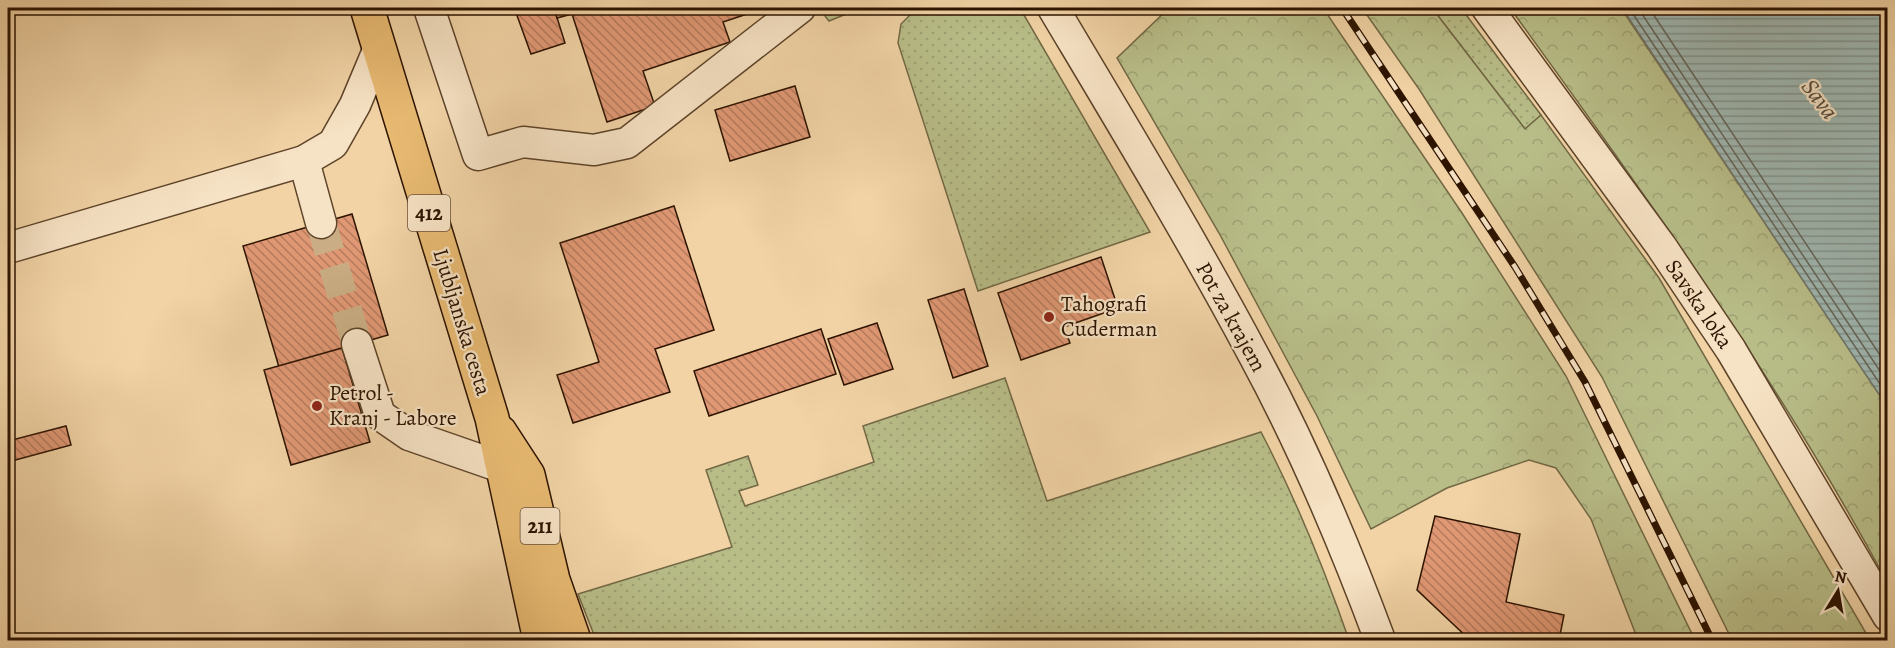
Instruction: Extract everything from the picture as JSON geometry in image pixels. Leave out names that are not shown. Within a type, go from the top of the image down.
[{"type":"main road","name":"Ljubljanska cesta","points":[[367,8],[492,418],[540,640]]},
{"type":"main road","name":"211","points":[[492,418],[528,475],[553,580],[574,640]]},
{"type":"main road","name":"211","points":[[504,482],[501,534],[504,572],[522,640]]},
{"type":"street","points":[[429,8],[478,155],[523,142],[594,150],[627,143],[800,8]]},
{"type":"street","name":"Pot za krajem","points":[[1053,8],[1254,354],[1319,489],[1354,570],[1380,640]]},
{"type":"street","name":"Savska loka","points":[[1487,8],[1661,246],[1731,350],[1887,616]]},
{"type":"street","points":[[8,248],[304,161],[333,144],[355,105],[379,48]]},
{"type":"street","points":[[304,161],[321,223]]},
{"type":"street","points":[[357,344],[380,415],[409,435],[504,482]]},
{"type":"green space","points":[[831,8],[861,8],[829,21],[825,16]]},
{"type":"green space","points":[[917,8],[1020,8],[1150,232],[978,291],[898,43],[901,24]]},
{"type":"green space","points":[[1169,8],[1323,8],[1462,213],[1566,376],[1695,640],[1638,640],[1591,519],[1556,468],[1529,460],[1447,488],[1371,529],[1317,416],[1219,233],[1117,58]]},
{"type":"green space","points":[[1362,8],[1432,8],[1525,129],[1541,115],[1659,278],[1870,640],[1732,640],[1602,377],[1419,89]]},
{"type":"green space","points":[[1432,8],[1461,8],[1541,115],[1525,129]]},
{"type":"green space","points":[[1510,8],[1621,8],[1887,406],[1887,582],[1801,433],[1755,360],[1660,218]]},
{"type":"green space","points":[[1005,378],[1047,501],[1261,432],[1309,534],[1349,640],[596,640],[578,594],[732,547],[706,470],[748,456],[758,485],[739,491],[745,506],[874,462],[863,426]]},
{"type":"water","name":"Sava","points":[[1622,8],[1887,8],[1887,406],[1862,369]]},
{"type":"building","points":[[554,8],[565,43],[531,54],[515,10]]},
{"type":"building","points":[[554,8],[751,8],[753,12],[723,22],[730,42],[643,71],[655,106],[607,122],[572,14],[557,18]]},
{"type":"building","points":[[795,86],[810,137],[730,161],[715,110]]},
{"type":"building","points":[[674,206],[714,330],[655,349],[670,392],[573,423],[557,375],[599,362],[560,243]]},
{"type":"building","points":[[352,214],[388,335],[279,367],[243,246]]},
{"type":"building","name":"Tahografi Cuderman","points":[[1101,257],[1118,308],[1064,327],[1070,343],[1021,360],[998,293]]},
{"type":"building","points":[[964,289],[988,366],[953,378],[928,300]]},
{"type":"building","points":[[877,323],[893,369],[844,385],[828,339]]},
{"type":"building","points":[[821,329],[836,374],[709,416],[694,371]]},
{"type":"building","name":"Petrol - Kranj - Labore","points":[[342,348],[370,442],[291,465],[264,370]]},
{"type":"building","points":[[66,426],[71,445],[8,462],[8,441]]},
{"type":"building","points":[[1435,516],[1520,534],[1506,602],[1564,615],[1559,640],[1470,640],[1417,590]]},
{"type":"tunnel","points":[[321,223],[357,344]]},
{"type":"railway","points":[[1342,8],[1515,267],[1585,382],[1712,640]]},
{"type":"place","name":"Tahografi Cuderman","points":[[1049,317]]},
{"type":"place","name":"Petrol - Kranj - Labore","points":[[317,406]]}]
